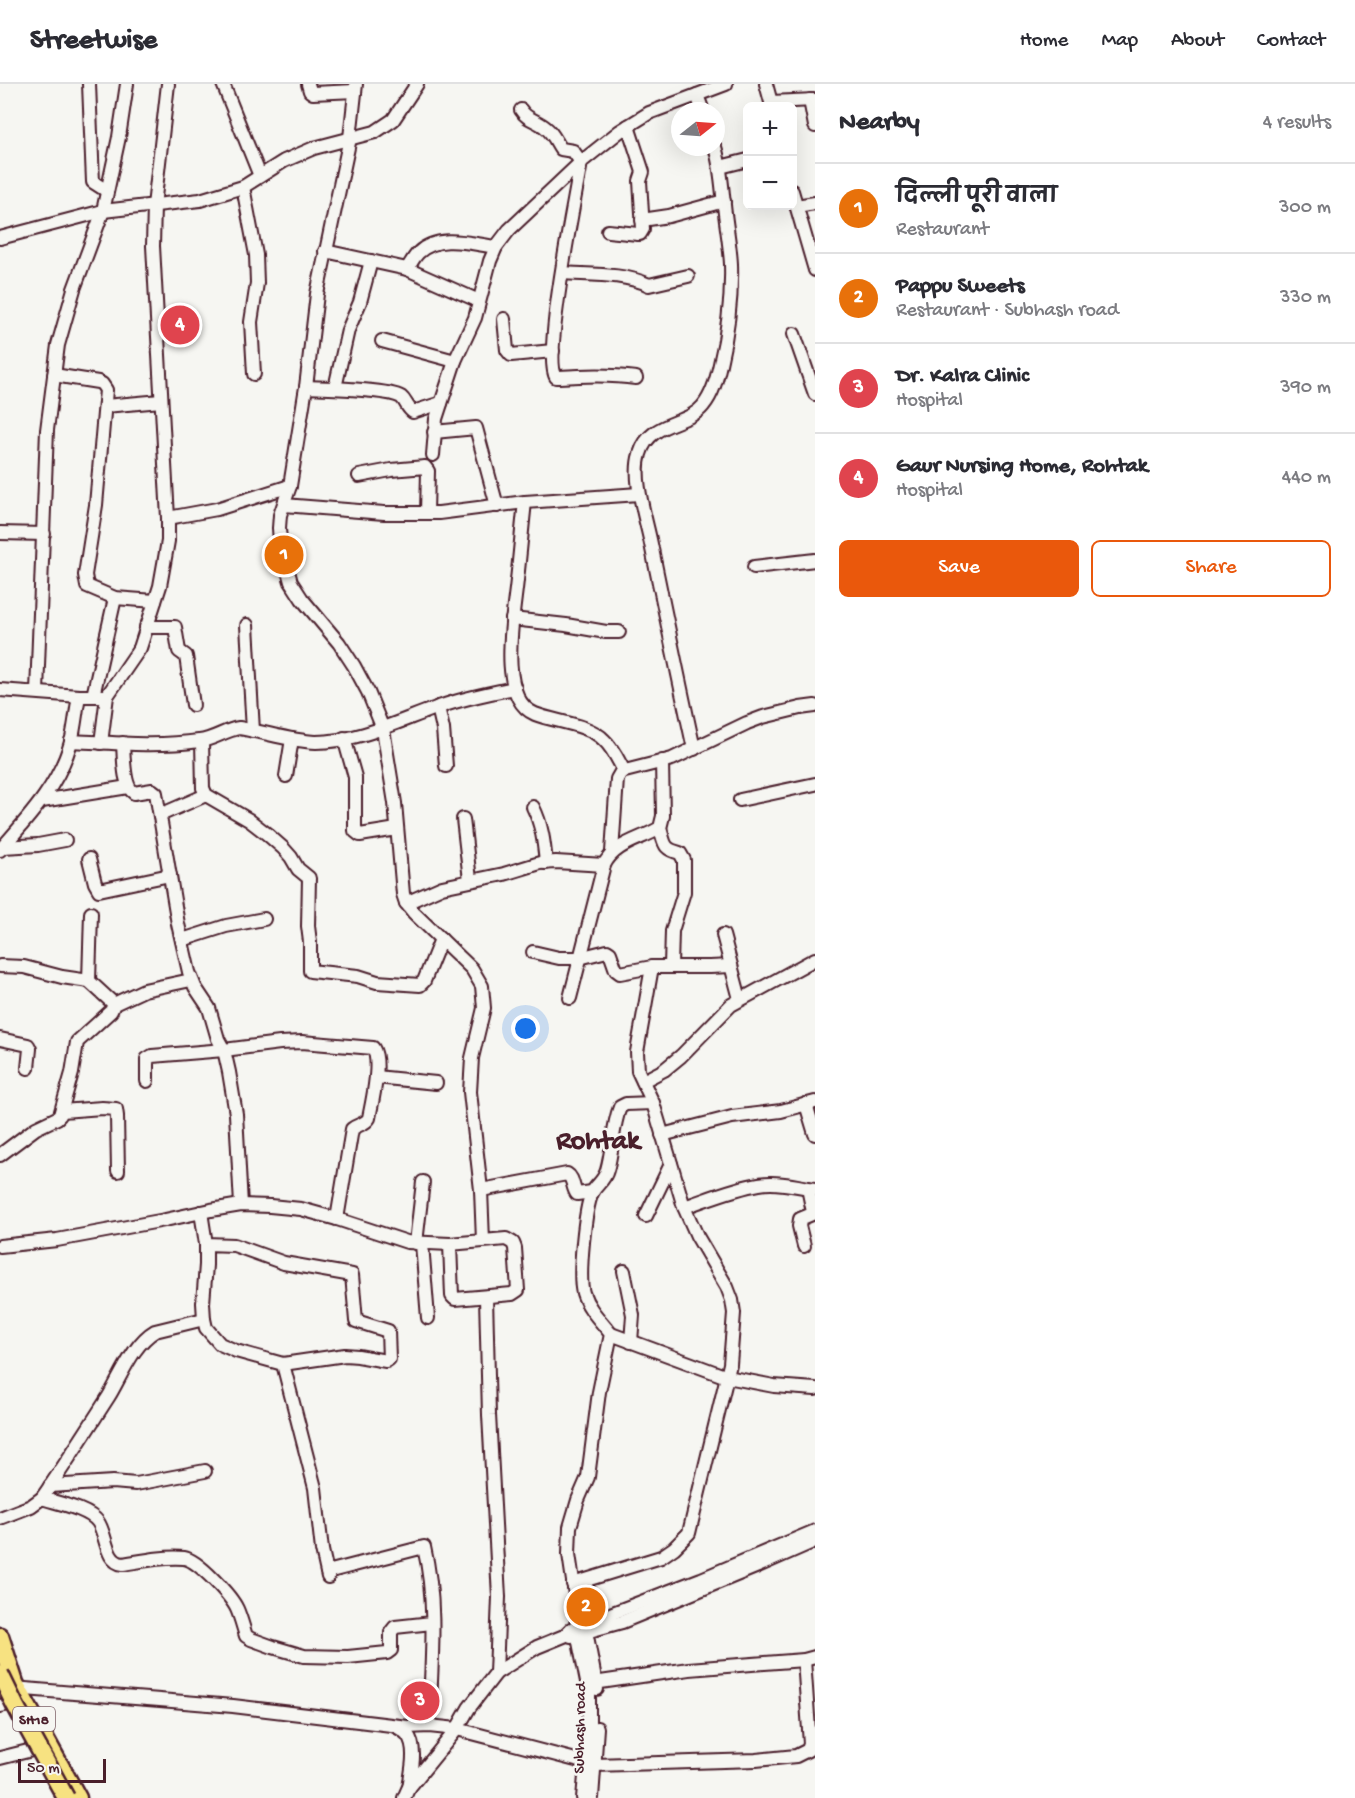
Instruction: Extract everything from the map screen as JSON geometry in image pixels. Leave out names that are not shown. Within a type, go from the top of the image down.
[{"type":"main road","name":"SH18","points":[[0,1636],[18,1689],[78,1798]]},
{"type":"main road","points":[[0,1674],[65,1798]]},
{"type":"main road","name":"SH18","points":[[0,1687],[5,1705],[36,1749],[65,1798]]},
{"type":"street","points":[[89,84],[93,182],[107,191]]},
{"type":"street","points":[[37,692],[47,430],[58,345],[74,289],[103,211],[119,138],[127,84]]},
{"type":"street","points":[[101,742],[106,696],[138,651],[164,568],[168,541],[153,246],[154,207],[168,84]]},
{"type":"street","points":[[223,84],[260,176]]},
{"type":"street","points":[[308,84],[313,93],[355,87],[350,138],[314,316],[306,387],[290,486],[280,522],[280,542],[291,582],[344,650],[368,692],[383,729],[406,903],[472,969],[482,986],[484,1008],[472,1058],[470,1092],[481,1190],[483,1241]]},
{"type":"street","points":[[0,238],[103,211],[200,200],[243,187],[284,161],[314,148],[375,132],[393,120],[417,84]]},
{"type":"street","points":[[433,454],[434,432],[455,361],[475,318],[489,261],[509,230],[581,162],[628,126],[649,113],[726,84]]},
{"type":"street","points":[[766,84],[770,102]]},
{"type":"street","points":[[697,95],[700,102]]},
{"type":"street","points":[[792,102],[813,100],[815,126]]},
{"type":"street","points":[[521,110],[526,118],[547,128],[561,149],[573,151],[581,162],[555,315],[553,370],[556,377],[593,374],[636,378]]},
{"type":"street","points":[[608,231],[640,234],[643,229],[640,182],[643,172],[628,126]]},
{"type":"street","points":[[694,749],[667,629],[649,531],[639,494],[640,453],[657,430],[703,407],[716,380],[728,326],[731,264],[717,156]]},
{"type":"street","points":[[720,167],[743,161]]},
{"type":"street","points":[[243,187],[256,255],[257,283],[250,333],[254,374]]},
{"type":"street","points":[[642,220],[669,216],[724,201]]},
{"type":"street","points":[[797,206],[815,203]]},
{"type":"street","points":[[797,209],[815,270]]},
{"type":"street","points":[[407,269],[417,254],[435,243],[447,241],[496,247]]},
{"type":"street","points":[[326,251],[407,269],[479,301]]},
{"type":"street","points":[[335,388],[348,330],[360,302],[371,261]]},
{"type":"street","points":[[562,273],[640,280],[649,285],[687,276]]},
{"type":"street","points":[[504,319],[507,350],[511,355],[553,351]]},
{"type":"street","points":[[794,334],[815,394]]},
{"type":"street","points":[[382,341],[455,361]]},
{"type":"street","points":[[54,375],[102,384],[106,390],[96,505],[85,575],[87,585],[115,598],[155,601]]},
{"type":"street","points":[[306,387],[365,390],[394,395],[400,397],[408,409],[413,412],[441,403]]},
{"type":"street","points":[[105,406],[161,402]]},
{"type":"street","points":[[434,432],[476,428],[497,506]]},
{"type":"street","points":[[359,476],[425,467],[428,471],[428,513]]},
{"type":"street","points":[[168,518],[217,509],[290,486]]},
{"type":"street","points":[[284,505],[384,513],[428,513],[525,502],[639,494]]},
{"type":"street","points":[[525,502],[510,652],[518,700],[524,708],[534,713],[591,731],[603,738],[624,771]]},
{"type":"street","points":[[0,533],[44,534]]},
{"type":"street","points":[[754,567],[815,560]]},
{"type":"street","points":[[93,696],[115,598]]},
{"type":"street","points":[[512,619],[619,632]]},
{"type":"street","points":[[247,624],[253,731]]},
{"type":"street","points":[[146,627],[175,627],[179,651],[186,656],[193,705]]},
{"type":"street","points":[[71,741],[175,744],[202,741],[239,728],[316,742],[383,729],[438,707],[515,688]]},
{"type":"street","points":[[0,690],[106,696]]},
{"type":"street","points":[[1,848],[42,801],[54,782],[71,741],[79,696]]},
{"type":"street","points":[[570,998],[604,865],[612,852],[618,775],[624,771],[662,761],[694,749],[747,723],[815,706]]},
{"type":"street","points":[[438,707],[445,741],[446,766]]},
{"type":"street","points":[[344,738],[356,777],[356,831],[360,835],[397,829]]},
{"type":"street","points":[[286,776],[292,739]]},
{"type":"street","points":[[202,741],[203,788],[206,795],[249,820],[267,834],[291,857],[298,869],[308,876],[310,881],[308,966],[311,973],[358,976],[377,982],[420,985],[424,981],[441,939]]},
{"type":"street","points":[[123,743],[128,787],[132,793],[154,791],[191,980],[209,1008],[218,1039],[224,1050],[236,1114],[241,1205]]},
{"type":"street","points":[[662,761],[663,816],[660,828],[666,848],[680,853],[684,860],[684,892],[672,931],[671,966]]},
{"type":"street","points":[[741,801],[815,784]]},
{"type":"street","points":[[42,801],[128,787]]},
{"type":"street","points":[[160,815],[206,795]]},
{"type":"street","points":[[533,807],[542,829],[546,863]]},
{"type":"street","points":[[463,819],[470,880]]},
{"type":"street","points":[[612,852],[660,828]]},
{"type":"street","points":[[1,848],[65,840]]},
{"type":"street","points":[[89,859],[99,890],[170,875]]},
{"type":"street","points":[[406,903],[442,887],[546,863],[604,865]]},
{"type":"street","points":[[89,981],[92,913]]},
{"type":"street","points":[[182,940],[226,926],[264,919]]},
{"type":"street","points":[[723,935],[740,999]]},
{"type":"street","points":[[533,952],[559,958],[579,958],[607,951],[618,972],[625,973],[652,967],[731,966]]},
{"type":"street","points":[[643,1081],[664,1070],[681,1056],[731,1005],[815,959]]},
{"type":"street","points":[[0,966],[24,967],[89,981],[114,1004]]},
{"type":"street","points":[[573,1584],[661,1557],[689,1533],[730,1364],[734,1313],[732,1300],[684,1208],[653,1103],[638,1071],[638,1052],[652,967]]},
{"type":"street","points":[[0,1155],[36,1128],[57,1118],[62,1111],[74,1065],[77,1041],[111,1011],[114,1004],[144,990],[191,980]]},
{"type":"street","points":[[0,1039],[28,1045],[30,1049],[28,1068]]},
{"type":"street","points":[[147,1081],[146,1063],[149,1057],[280,1042],[370,1047],[375,1050],[376,1077],[369,1118],[367,1122],[352,1129],[337,1219]]},
{"type":"street","points":[[376,1077],[436,1083]]},
{"type":"street","points":[[653,1103],[626,1104],[620,1107],[608,1169],[604,1179],[592,1192],[587,1213],[580,1278],[590,1309],[611,1334],[727,1377],[774,1386],[815,1389]]},
{"type":"street","points":[[662,1135],[732,1117],[781,1111],[811,1103],[815,1134]]},
{"type":"street","points":[[62,1111],[112,1107],[116,1109],[117,1171]]},
{"type":"street","points":[[646,1216],[671,1164]]},
{"type":"street","points":[[481,1190],[567,1174],[577,1194],[592,1192]]},
{"type":"street","points":[[423,1182],[419,1244],[428,1318]]},
{"type":"street","points":[[684,1208],[744,1187],[761,1184],[812,1188],[813,1212],[800,1219],[804,1246]]},
{"type":"street","points":[[0,1246],[57,1240],[241,1205],[270,1206],[301,1209],[398,1240],[419,1244],[506,1239],[513,1243],[515,1248],[518,1290],[512,1294],[453,1298],[450,1244]]},
{"type":"street","points":[[201,1212],[206,1244],[204,1319],[206,1328],[220,1344],[236,1351],[284,1364],[345,1355],[388,1361],[389,1333],[356,1321],[353,1300],[354,1279],[350,1274],[284,1263],[234,1245],[206,1244]]},
{"type":"street","points":[[624,1271],[633,1315],[631,1342]]},
{"type":"street","points":[[486,1297],[489,1415],[499,1597],[496,1672]]},
{"type":"street","points":[[0,1518],[31,1506],[42,1498],[140,1343],[148,1335],[154,1331],[204,1319]]},
{"type":"street","name":"Subhash road","points":[[592,1798],[590,1764],[592,1683],[573,1584],[569,1554],[570,1527],[588,1477],[599,1392],[611,1334]]},
{"type":"street","points":[[284,1364],[315,1488],[327,1574],[424,1547],[432,1591],[429,1726]]},
{"type":"street","points":[[50,1486],[113,1482],[136,1484],[205,1471]]},
{"type":"street","points":[[42,1498],[94,1517],[103,1531],[112,1560],[120,1564],[176,1558],[192,1561],[233,1602],[246,1636],[273,1647],[304,1656],[348,1657],[382,1654],[391,1650],[392,1630],[395,1627],[432,1623]]},
{"type":"street","points":[[406,1793],[457,1729],[468,1708],[496,1672],[537,1647],[580,1627],[815,1531]]},
{"type":"street","points":[[580,1627],[643,1613],[815,1541]]},
{"type":"street","points":[[0,1687],[233,1706],[394,1725],[457,1729],[590,1764],[756,1760],[796,1756],[808,1750],[812,1744],[810,1659],[689,1669],[592,1683]]},
{"type":"street","points":[[394,1725],[407,1735],[412,1744],[412,1762],[406,1793]]},
{"type":"street","points":[[0,1758],[36,1749]]},
{"type":"street","name":"Subhash road","points":[[583,1798],[590,1764]]},
{"type":"place","name":"Gaur Nursing Home, Rohtak","points":[[180,325]]},
{"type":"place","name":"दिल्ली पूरी वाला","points":[[284,555]]},
{"type":"place","name":"Pappu Sweets","points":[[586,1607]]},
{"type":"place","name":"Dr. Kalra Clinic","points":[[420,1701]]},
{"type":"district","name":"Rohtak","points":[[598,1138]]}]
